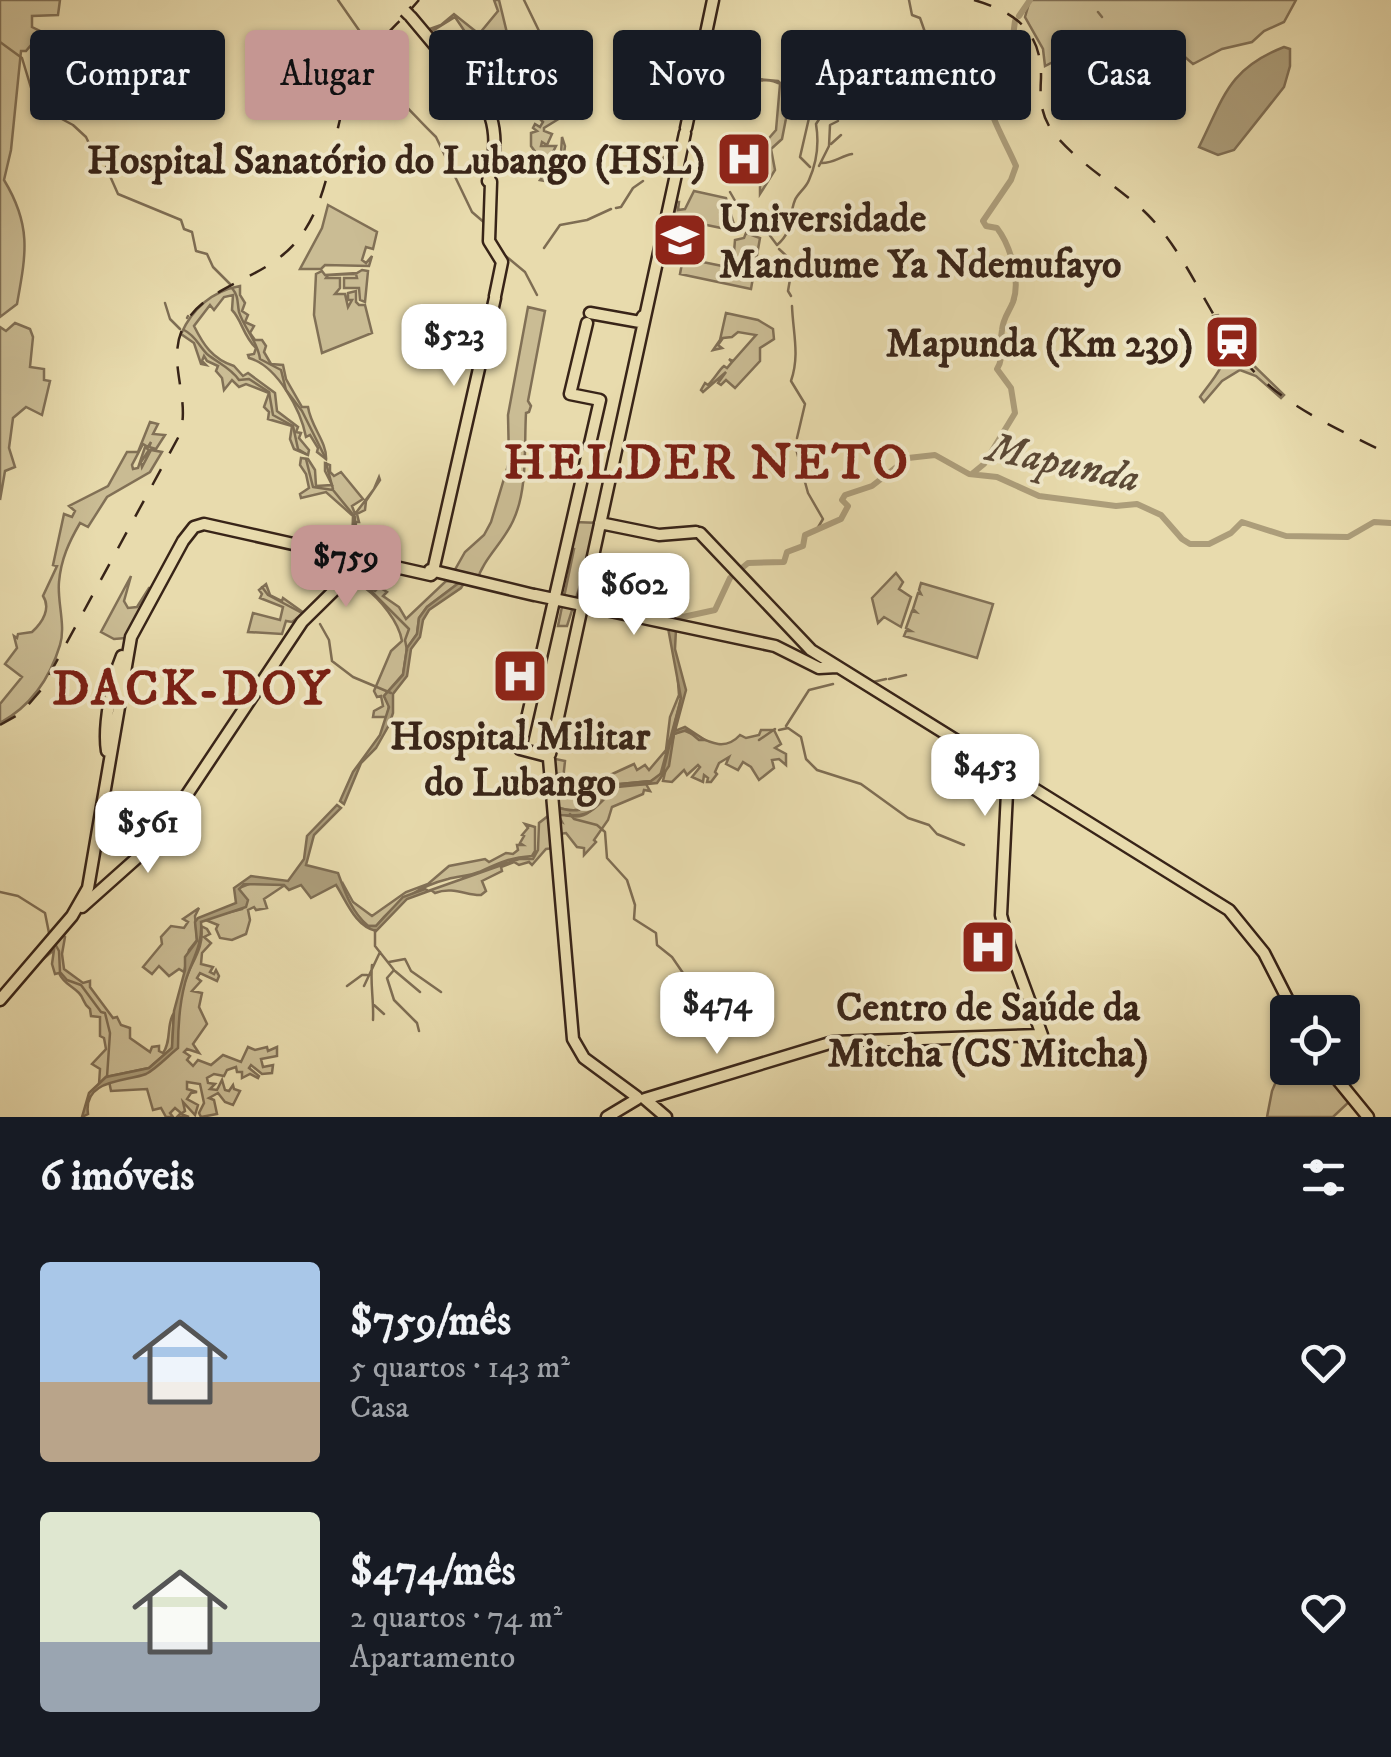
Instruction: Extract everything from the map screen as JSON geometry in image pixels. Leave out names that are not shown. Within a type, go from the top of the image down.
[{"type":"main road","points":[[396,0],[487,110],[494,139],[488,181],[489,240],[502,264],[432,571]]},
{"type":"main road","points":[[549,757],[520,749],[600,400],[570,394],[588,318],[640,322],[712,0]]},
{"type":"main road","points":[[666,1117],[586,1057],[575,1040],[549,757],[682,131]]},
{"type":"main road","points":[[197,521],[432,571]]},
{"type":"main road","points":[[197,521],[779,648],[819,668],[838,666]]},
{"type":"main road","points":[[51,937],[74,914],[92,882],[110,733],[129,636],[153,584],[197,521]]},
{"type":"main road","points":[[118,680],[134,630],[197,521]]},
{"type":"main road","points":[[600,523],[659,536],[698,533],[805,645],[1229,910],[1264,953],[1285,995]]},
{"type":"main road","points":[[0,998],[92,882],[156,842],[302,622],[366,559]]},
{"type":"main road","points":[[607,1117],[643,1099],[842,1041],[1042,1035],[1008,944],[1002,915],[1008,772]]},
{"type":"main road","points":[[1342,1085],[1368,1117]]},
{"type":"shaded area","points":[[0,0],[60,0],[58,15],[32,16],[32,27],[38,30],[30,30],[30,46],[21,51],[11,150],[4,180],[23,226],[24,255],[17,304],[0,317]]},
{"type":"shaded area","points":[[494,0],[499,0],[506,30],[482,30],[498,11]]},
{"type":"shaded area","points":[[1030,0],[1296,0],[1284,22],[1252,42],[1222,49],[1193,64],[1186,58],[1186,30],[1051,30],[1051,63],[1045,66],[1043,49],[1025,17]]},
{"type":"shaded area","points":[[454,14],[474,30],[464,30],[455,17],[429,33],[427,30]]},
{"type":"shaded area","points":[[1284,47],[1290,49],[1290,66],[1284,87],[1234,150],[1218,155],[1199,147],[1222,99],[1239,75]]},
{"type":"shaded area","points":[[761,79],[781,84],[781,120],[786,120],[782,139],[771,149],[775,170],[760,194],[760,180],[738,166],[721,163],[723,157],[730,162],[727,159],[733,141],[737,142],[737,157],[731,159],[736,159],[735,163],[765,169],[762,151],[751,146],[748,155],[740,150],[741,142],[763,145],[776,130],[780,84]]},
{"type":"shaded area","points":[[557,120],[544,128],[552,134],[547,145],[542,142],[541,146],[556,146],[553,152],[561,153],[562,137],[565,146],[561,176],[554,176],[551,182],[540,180],[545,173],[540,160],[543,156],[539,157],[531,146],[531,133],[537,131],[533,128],[535,124],[540,127],[543,122]]},
{"type":"shaded area","points":[[694,191],[726,198],[736,231],[687,221],[687,216],[674,213],[673,202],[679,202],[678,210],[685,209]]},
{"type":"shaded area","points":[[328,205],[377,232],[373,249],[366,247],[362,260],[366,263],[372,256],[369,266],[300,269],[322,228]]},
{"type":"shaded area","points":[[746,233],[760,238],[751,289],[680,274],[683,258],[742,270],[743,266],[733,264],[735,240],[744,238]]},
{"type":"shaded area","points":[[368,271],[365,302],[360,300],[359,288],[344,288],[344,278],[357,278],[356,274],[326,278],[340,278],[335,294],[345,294],[348,307],[352,300],[348,300],[348,293],[356,291],[356,302],[365,305],[372,333],[322,353],[314,315],[316,274]]},
{"type":"shaded area","points":[[240,286],[245,303],[242,311],[248,315],[245,322],[254,326],[250,333],[255,340],[262,340],[271,364],[283,365],[286,379],[302,407],[308,407],[326,459],[317,452],[310,435],[306,437],[299,415],[278,380],[249,358],[256,348],[232,310],[233,295],[224,297],[214,310],[210,305],[194,326],[214,355],[275,393],[277,411],[298,427],[296,432],[301,433],[299,438],[309,450],[308,455],[294,449],[290,439],[292,426],[268,419],[269,412],[264,407],[269,393],[246,384],[239,387],[232,380],[224,390],[216,371],[218,366],[204,356],[202,361],[206,365],[201,364],[194,343],[181,334],[204,302]]},
{"type":"shaded area","points":[[528,307],[545,311],[528,401],[531,406],[526,413],[521,496],[513,521],[477,581],[452,575],[465,552],[484,535],[491,522],[509,462],[508,415]]},
{"type":"shaded area","points":[[726,313],[758,320],[773,329],[774,339],[760,348],[760,361],[735,388],[726,380],[718,383],[726,372],[703,392],[705,383],[708,385],[724,366],[727,368],[732,362],[729,359],[733,361],[756,335],[738,332],[723,338],[718,345],[722,348],[713,350],[720,340]]},
{"type":"shaded area","points":[[1218,315],[1230,329],[1226,332],[1234,344],[1284,395],[1281,398],[1256,376],[1240,370],[1222,381],[1204,402],[1200,397],[1224,359],[1225,346],[1213,316]]},
{"type":"shaded area","points":[[15,323],[30,329],[33,337],[30,367],[44,369],[44,380],[50,381],[42,415],[26,407],[13,418],[9,448],[15,467],[5,471],[0,500],[0,327],[6,331]]},
{"type":"shaded area","points":[[150,422],[158,424],[153,434],[165,435],[156,449],[149,447],[151,442],[148,447],[143,444],[133,469],[138,468],[145,447],[149,450],[142,467],[151,450],[162,452],[150,472],[107,497],[88,527],[80,523],[60,574],[62,630],[56,657],[30,700],[0,723],[0,704],[22,677],[5,664],[17,648],[14,636],[32,632],[45,615],[43,596],[57,566],[53,565],[64,514],[72,517],[75,511],[69,506],[108,486],[127,452],[138,452]]},
{"type":"shaded area","points":[[301,458],[308,459],[315,470],[316,486],[332,485],[325,463],[334,476],[341,472],[363,499],[352,506],[355,514],[374,489],[365,510],[357,514],[355,538],[360,556],[352,545],[353,516],[326,492],[301,498],[300,494],[309,488],[300,465]]},
{"type":"shaded area","points":[[574,522],[600,523],[567,626],[558,626],[574,549],[568,548]]},
{"type":"shaded area","points":[[365,564],[371,589],[379,587],[387,592],[383,596],[399,607],[406,619],[446,581],[460,582],[419,618],[417,634],[407,648],[403,674],[384,696],[389,706],[387,717],[373,717],[374,711],[383,706],[381,696],[377,697],[374,691],[391,651],[402,641],[388,612],[365,588]]},
{"type":"shaded area","points":[[896,573],[903,582],[899,589],[911,597],[901,627],[884,617],[878,623],[872,598]]},
{"type":"shaded area","points":[[131,576],[124,601],[128,608],[137,607],[152,588],[126,638],[114,639],[101,632]]},
{"type":"shaded area","points":[[460,582],[464,583],[461,588],[429,610],[423,620],[420,637],[411,649],[407,676],[393,694],[389,725],[376,748],[361,763],[344,804],[340,801],[353,772],[380,735],[389,707],[384,696],[403,675],[407,648],[417,634],[419,618]]},
{"type":"shaded area","points":[[921,583],[993,604],[977,658],[904,636],[911,631],[906,628],[912,611],[916,612],[913,609],[918,593],[921,594]]},
{"type":"shaded area","points":[[266,584],[270,595],[282,601],[283,598],[304,613],[292,622],[286,621],[282,634],[248,632],[253,613],[280,620],[283,607],[260,598],[259,590]]},
{"type":"shaded area","points":[[668,628],[676,629],[675,649],[686,690],[675,731],[685,727],[705,740],[687,730],[674,734],[669,766],[657,783],[617,787],[588,813],[560,815],[557,807],[581,809],[593,803],[610,785],[651,781],[663,772],[681,698]]},
{"type":"shaded area","points":[[677,669],[681,699],[660,776],[651,781],[610,785],[591,804],[597,781],[634,764],[637,770],[645,765],[649,770],[666,750],[670,717],[679,695]]},
{"type":"shaded area","points":[[683,730],[726,744],[740,735],[746,738],[759,735],[761,730],[774,730],[781,744],[775,748],[786,754],[786,765],[779,759],[772,760],[774,768],[759,780],[743,762],[738,770],[726,764],[729,757],[719,763],[711,782],[704,775],[703,782],[692,777],[698,765],[687,775],[684,770],[672,782],[663,781],[674,734]]},
{"type":"shaded area","points":[[556,759],[565,761],[563,780],[583,807],[591,804],[581,809],[574,810],[557,807],[555,795],[562,794],[561,774],[556,774],[553,762]]},
{"type":"shaded area","points":[[646,784],[650,791],[644,790],[643,794],[612,807],[596,842],[584,855],[584,848],[577,847],[566,833],[559,834],[558,820],[562,822],[557,812],[584,815],[617,788]]},
{"type":"shaded area","points":[[337,805],[341,808],[314,835],[306,865],[338,873],[353,908],[368,926],[376,926],[403,897],[429,891],[407,899],[376,931],[369,928],[357,919],[336,885],[311,898],[301,885],[289,890],[284,885],[244,884],[239,889],[248,900],[246,907],[201,922],[198,946],[181,1000],[178,1048],[146,1074],[99,1088],[88,1103],[88,1114],[82,1117],[89,1093],[106,1077],[149,1068],[172,1048],[174,1011],[185,957],[197,941],[198,918],[236,903],[234,888],[251,876],[288,881],[304,859],[307,836]]},
{"type":"shaded area","points":[[552,813],[555,848],[546,849],[532,865],[514,862],[501,867],[502,871],[482,881],[486,891],[481,895],[431,890],[519,859],[533,859],[538,850],[539,823]]},
{"type":"shaded area","points":[[525,824],[535,827],[532,856],[427,886],[400,902],[376,926],[363,922],[345,893],[342,882],[353,902],[372,916],[406,892],[428,884],[449,866],[485,859],[489,862],[506,853],[513,854],[517,845],[523,845],[522,835],[528,828]]},
{"type":"shaded area","points":[[254,882],[285,885],[264,899],[267,908],[248,910],[246,934],[232,940],[220,938],[218,925],[203,919],[242,909],[239,888]]},
{"type":"shaded area","points":[[199,908],[195,916],[197,940],[189,950],[184,972],[179,969],[169,976],[159,966],[152,974],[143,967],[171,926],[184,928],[188,922],[183,919]]},
{"type":"shaded area","points":[[201,926],[210,934],[204,937],[211,943],[202,953],[201,964],[213,967],[210,972],[214,974],[216,970],[219,976],[217,981],[200,973],[197,978],[201,981],[192,991],[202,993],[199,1007],[207,1024],[193,1044],[199,1053],[187,1049],[187,1060],[193,1066],[198,1060],[211,1065],[223,1055],[241,1062],[248,1047],[267,1047],[268,1051],[277,1047],[277,1056],[261,1059],[263,1067],[273,1065],[272,1073],[262,1074],[251,1065],[249,1068],[258,1078],[250,1074],[242,1078],[236,1067],[224,1076],[214,1074],[207,1078],[208,1083],[215,1084],[210,1089],[217,1090],[222,1080],[225,1090],[233,1085],[240,1091],[233,1105],[218,1093],[209,1098],[214,1100],[217,1114],[201,1117],[204,1103],[200,1084],[187,1082],[187,1089],[197,1092],[187,1099],[198,1105],[195,1115],[183,1102],[185,1111],[181,1114],[189,1117],[177,1117],[181,1113],[175,1108],[170,1113],[173,1117],[166,1117],[161,1108],[153,1110],[147,1089],[111,1091],[109,1081],[146,1073],[177,1048],[181,998],[199,948]]},
{"type":"shaded area","points":[[61,933],[65,937],[64,969],[83,983],[90,981],[90,987],[113,1018],[130,1028],[130,1038],[150,1052],[152,1047],[159,1046],[163,1053],[174,1013],[172,1048],[149,1068],[106,1077],[99,1084],[100,1069],[92,1064],[106,1049],[100,1036],[100,1017],[91,1016],[81,995],[59,973],[55,974],[54,950],[37,964]]},
{"type":"shaded area","points":[[1274,1085],[1336,1085],[1350,1101],[1333,1117],[1267,1117]]},
{"type":"waterway","points":[[338,0],[359,30]]},
{"type":"waterway","points":[[524,0],[539,30]]},
{"type":"waterway","points":[[909,0],[912,15],[920,18],[924,30]]},
{"type":"waterway","points":[[1019,16],[1030,0]]},
{"type":"waterway","points":[[1098,12],[1102,17]]},
{"type":"waterway","points":[[973,473],[984,464],[1015,413],[1011,388],[997,369],[1003,326],[1015,293],[1015,273],[1002,235],[983,221],[1016,166],[990,110],[983,81],[987,51],[1012,44],[1015,21]]},
{"type":"waterway","points":[[0,42],[22,58],[32,91],[42,93],[45,110],[73,125],[104,162]]},
{"type":"waterway","points":[[409,110],[436,137],[472,212],[486,224]]},
{"type":"waterway","points":[[809,120],[800,157],[810,167]]},
{"type":"waterway","points":[[730,192],[746,220],[765,229],[777,245],[786,234],[795,200],[812,173],[819,120]]},
{"type":"waterway","points":[[819,166],[829,146],[830,125],[838,121]]},
{"type":"waterway","points":[[831,144],[841,135]]},
{"type":"waterway","points":[[822,163],[852,154]]},
{"type":"waterway","points":[[654,170],[664,157]]},
{"type":"waterway","points":[[106,167],[118,194],[181,220],[184,229],[192,232],[196,251],[207,254],[213,267],[230,284]]},
{"type":"waterway","points":[[616,208],[643,181]]},
{"type":"waterway","points":[[544,248],[560,225],[587,220],[611,209]]},
{"type":"waterway","points":[[779,249],[793,262],[788,291],[791,296]]},
{"type":"waterway","points":[[502,253],[525,272],[537,295]]},
{"type":"waterway","points":[[232,288],[260,359],[281,370],[286,390],[302,411],[326,459]]},
{"type":"waterway","points":[[165,303],[170,319],[180,329]]},
{"type":"waterway","points":[[792,306],[796,353],[791,381],[805,404],[797,438]]},
{"type":"waterway","points":[[184,330],[239,380],[249,379],[269,392],[273,415],[293,426],[298,449],[306,454]]},
{"type":"waterway","points":[[796,449],[808,493],[823,519],[817,529]]},
{"type":"waterway","name":"Mapunda","points":[[674,624],[683,617],[715,610],[730,578],[748,563],[784,562],[787,552],[803,546],[805,535],[841,519],[848,506],[842,500],[845,495],[872,486],[908,458],[935,455],[969,474],[997,477],[1039,496],[1116,506],[1137,504],[1161,515],[1190,544],[1209,544],[1231,533],[1242,522],[1286,536],[1348,537],[1374,522],[1391,523]]},
{"type":"waterway","points":[[306,459],[313,487],[333,490],[355,517],[354,545],[358,553]]},
{"type":"waterway","points":[[326,463],[333,489]]},
{"type":"waterway","points":[[364,567],[370,590],[409,629],[407,650]]},
{"type":"waterway","points":[[262,587],[268,595],[302,613]]},
{"type":"waterway","points":[[320,624],[329,640],[332,661],[353,677],[391,693]]},
{"type":"waterway","points":[[889,679],[906,675]]},
{"type":"waterway","points":[[873,682],[886,679]]},
{"type":"waterway","points":[[786,726],[809,690],[833,684]]},
{"type":"waterway","points":[[779,730],[788,728],[801,737],[806,759],[817,770],[861,784],[908,818],[964,845]]},
{"type":"waterway","points":[[759,740],[775,729]]},
{"type":"waterway","points":[[570,814],[605,832],[607,858],[627,880],[635,905],[634,919],[656,933],[657,945],[672,957],[696,992]]},
{"type":"waterway","points":[[0,892],[18,896],[45,913],[49,933]]},
{"type":"waterway","points":[[375,930],[375,946],[394,970],[387,978],[394,1000],[417,1023],[419,1031]]},
{"type":"waterway","points":[[54,942],[59,951],[60,972],[67,980],[81,985],[105,1013],[110,1033],[107,1077]]},
{"type":"waterway","points":[[364,986],[380,952]]},
{"type":"waterway","points":[[389,962],[405,959],[411,971],[441,992]]},
{"type":"waterway","points":[[372,965],[373,1020]]},
{"type":"waterway","points":[[395,971],[420,992]]},
{"type":"waterway","points":[[347,986],[367,975]]},
{"type":"waterway","points":[[374,1005],[384,1014]]},
{"type":"railway","points":[[0,725],[21,713],[41,690],[179,436],[183,410],[178,343],[191,314],[219,292],[270,264],[300,237],[319,201],[344,103],[357,72],[419,0]]},
{"type":"railway","points":[[974,0],[1002,11],[1031,36],[1040,62],[1041,98],[1047,123],[1071,151],[1161,230],[1235,349],[1251,368],[1306,412],[1391,455]]},
{"type":"place","name":"Hospital Sanatório do Lubango (HSL)","points":[[744,159]]},
{"type":"place","name":"Universidade Mandume Ya Ndemufayo","points":[[680,240]]},
{"type":"place","name":"Mapunda (Km 239)","points":[[1232,342]]},
{"type":"place","name":"Hospital Militar do Lubango","points":[[520,676]]},
{"type":"place","name":"Centro de Saúde da Mitcha (CS Mitcha)","points":[[988,947]]},
{"type":"district","name":"HELDER NETO","points":[[707,460]]},
{"type":"district","name":"DACK-DOY","points":[[192,686]]}]
